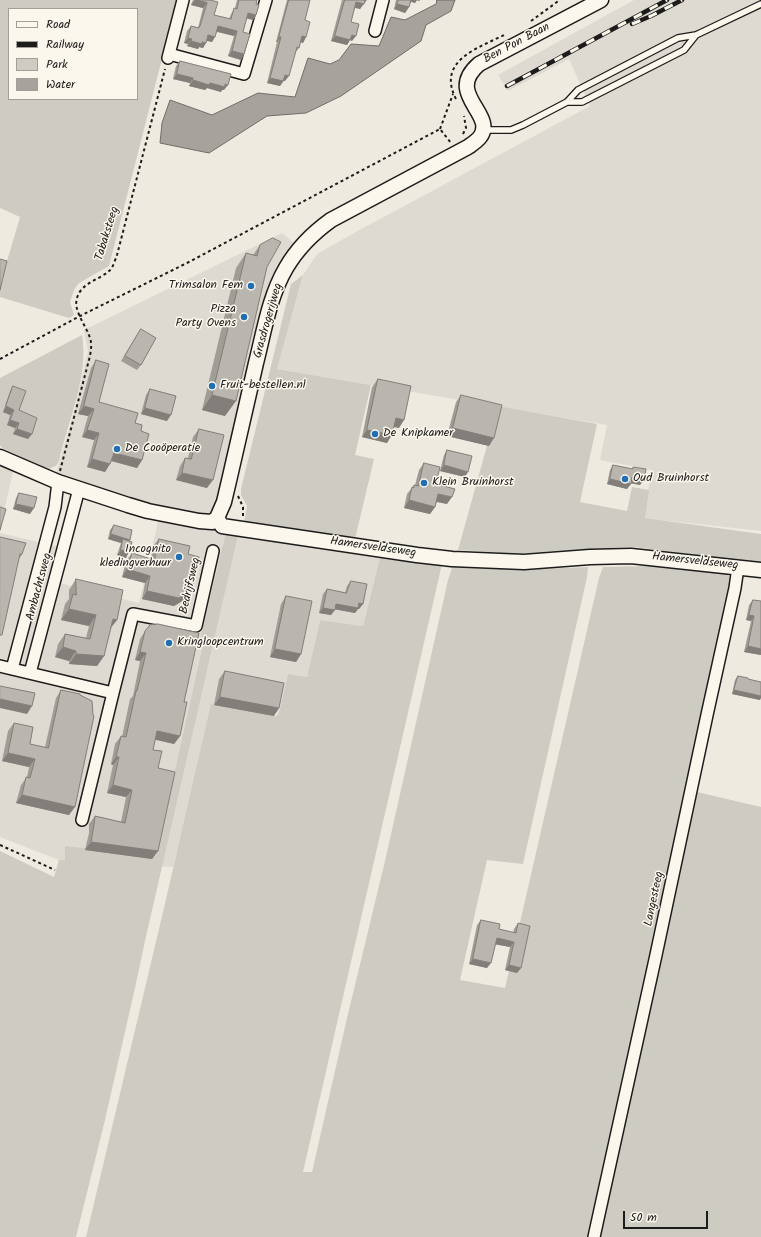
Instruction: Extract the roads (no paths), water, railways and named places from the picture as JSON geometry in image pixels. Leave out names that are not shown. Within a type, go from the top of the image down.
[{"type":"street","points":[[183,0],[169,56],[244,74],[266,0]]},
{"type":"street","points":[[375,31],[383,0]]},
{"type":"street","name":"Ben Pon Baan","points":[[484,130],[482,119],[467,91],[469,75],[474,69],[479,64],[582,4],[601,0]]},
{"type":"street","name":"Grasdrogerijweg","points":[[217,518],[224,502],[267,317],[278,283],[297,251],[316,231],[331,220],[454,146],[477,141],[484,130]]},
{"type":"street","points":[[0,457],[58,482],[148,511],[199,521],[212,522],[217,518]]},
{"type":"street","name":"Ambachtsweg","points":[[12,669],[55,507],[58,482]]},
{"type":"street","name":"Ambachtsweg","points":[[30,673],[79,489]]},
{"type":"street","name":"Hamersveldseweg","points":[[217,518],[222,526],[452,559],[524,562],[590,557],[631,556],[761,570]]},
{"type":"street","name":"Bedrijfsweg","points":[[82,820],[133,614],[196,626],[213,551]]},
{"type":"street","name":"Langesteeg","points":[[594,1237],[735,588],[738,567]]},
{"type":"street","points":[[0,666],[113,693]]},
{"type":"lane","points":[[484,130],[511,130],[523,125],[567,102],[578,90],[678,38],[696,36],[761,4]]},
{"type":"lane","points":[[567,102],[582,102],[684,50],[696,36]]},
{"type":"water","points":[[437,0],[455,0],[451,11],[426,25],[421,41],[341,96],[306,113],[267,116],[209,153],[160,143],[162,123],[170,100],[212,115],[258,93],[295,97],[308,58],[330,64],[339,60],[351,44],[379,46],[391,17],[405,20],[436,4]]},
{"type":"railway","points":[[507,86],[667,0]]},
{"type":"railway","points":[[632,24],[682,0]]},
{"type":"place","name":"Trimsalon Fem","points":[[251,286]]},
{"type":"place","name":"Pizza Party Ovens","points":[[244,317]]},
{"type":"place","name":"Fruit-bestellen.nl","points":[[212,386]]},
{"type":"place","name":"De Knipkamer","points":[[375,434]]},
{"type":"place","name":"De Cooöperatie","points":[[117,449]]},
{"type":"place","name":"Oud Bruinhorst","points":[[625,479]]},
{"type":"place","name":"Klein Bruinhorst","points":[[424,483]]},
{"type":"place","name":"Incognito kledingverhuur","points":[[179,557]]},
{"type":"place","name":"Kringloopcentrum","points":[[169,643]]}]
